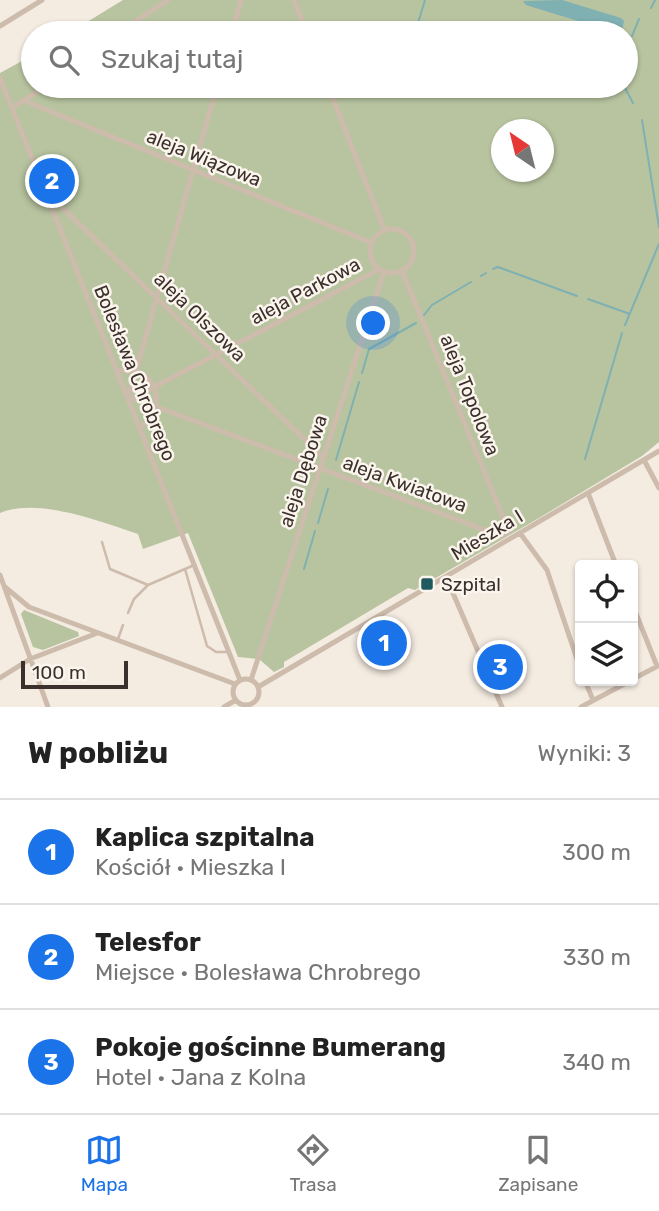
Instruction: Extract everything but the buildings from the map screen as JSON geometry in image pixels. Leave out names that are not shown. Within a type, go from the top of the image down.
[{"type":"street","points":[[0,26],[42,0]]},
{"type":"street","points":[[136,21],[168,0]]},
{"type":"street","points":[[236,21],[242,0]]},
{"type":"street","points":[[294,0],[302,21]]},
{"type":"street","name":"Bolesława Chrobrego","points":[[0,78],[195,564],[237,682]]},
{"type":"street","points":[[16,104],[29,98]]},
{"type":"street","points":[[131,395],[214,98]]},
{"type":"street","points":[[333,98],[386,231]]},
{"type":"street","name":"aleja Wiązowa","points":[[25,101],[372,243]]},
{"type":"street","name":"aleja Olszowa","points":[[54,200],[324,458]]},
{"type":"street","points":[[386,231],[399,231],[412,242],[413,258],[402,271],[382,270],[372,260],[372,243],[386,231]]},
{"type":"street","name":"aleja Parkowa","points":[[131,395],[154,386],[382,270]]},
{"type":"street","name":"aleja Dębowa","points":[[251,680],[382,270]]},
{"type":"street","name":"aleja Topolowa","points":[[402,271],[509,532]]},
{"type":"street","points":[[121,370],[136,371],[147,377],[154,386],[156,409],[143,425]]},
{"type":"street","name":"aleja Kwiatowa","points":[[131,395],[156,409],[501,536],[509,532]]},
{"type":"street","name":"Mieszka I","points":[[258,687],[659,451]]},
{"type":"street","points":[[644,460],[659,488]]},
{"type":"street","points":[[587,493],[614,560]]},
{"type":"street","points":[[520,533],[547,570],[575,653]]},
{"type":"street","points":[[0,575],[48,707]]},
{"type":"street","points":[[446,578],[502,707]]},
{"type":"street","points":[[5,587],[29,607],[97,634],[237,682],[251,680],[258,687],[256,699],[247,706],[233,694],[237,682]]},
{"type":"street","points":[[638,618],[658,666],[638,676]]},
{"type":"street","points":[[0,678],[30,659],[97,634]]},
{"type":"street","points":[[587,686],[593,700]]},
{"type":"street","points":[[581,707],[620,686]]},
{"type":"street","points":[[224,707],[236,699]]},
{"type":"lane","points":[[102,542],[110,569],[148,585]]},
{"type":"lane","points":[[128,613],[134,599],[148,585],[195,564]]},
{"type":"lane","points":[[185,569],[207,646],[216,652],[228,652]]},
{"type":"lane","points":[[117,641],[123,625]]},
{"type":"green space","points":[[123,0],[659,0],[659,442],[642,456],[415,590],[408,588],[284,662],[284,667],[274,672],[259,659],[238,657],[188,533],[143,549],[138,534],[70,513],[33,508],[0,513],[0,73],[21,62],[21,98],[638,98],[638,21],[89,21]]},
{"type":"green space","points":[[24,610],[78,632],[79,636],[43,650],[33,647],[21,614]]},
{"type":"water","points":[[562,0],[624,21],[578,21],[526,5],[523,1]]},
{"type":"waterway","points":[[419,21],[425,0]]},
{"type":"waterway","points":[[651,8],[655,0]]},
{"type":"waterway","points":[[630,98],[633,103]]},
{"type":"waterway","points":[[642,120],[659,227]]},
{"type":"waterway","points":[[625,325],[659,244]]},
{"type":"waterway","points":[[493,269],[498,267],[577,296]]},
{"type":"waterway","points":[[481,276],[486,273]]},
{"type":"waterway","points":[[424,315],[432,305],[471,282]]},
{"type":"waterway","points":[[588,299],[630,314]]},
{"type":"waterway","points":[[362,373],[369,349],[416,323]]},
{"type":"waterway","points":[[585,459],[622,333]]},
{"type":"waterway","points":[[336,460],[359,382]]},
{"type":"waterway","points":[[318,523],[328,489]]},
{"type":"waterway","points":[[304,569],[315,531]]},
{"type":"place","name":"Telesfor","points":[[52,181]]},
{"type":"place","name":"Szpital","points":[[427,584]]},
{"type":"place","name":"Kaplica szpitalna","points":[[384,643]]},
{"type":"place","name":"Pokoje gościnne Bumerang","points":[[500,667]]}]
